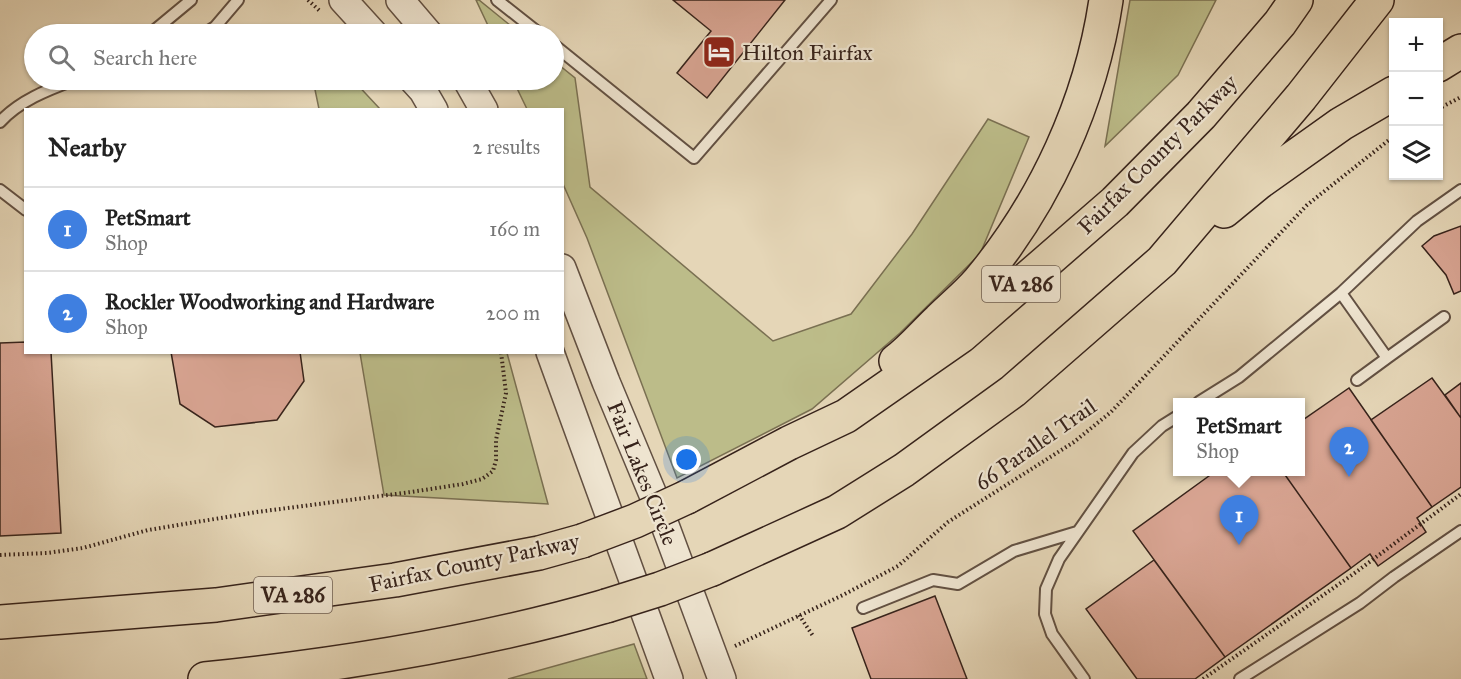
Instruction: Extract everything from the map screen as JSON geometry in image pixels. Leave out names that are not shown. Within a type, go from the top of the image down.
[{"type":"highway","points":[[789,442],[900,358],[978,282],[1006,244],[1033,204],[1071,128],[1090,74],[1106,0]]},
{"type":"highway","name":"Fairfax County Parkway","points":[[0,622],[216,605],[373,584],[539,553],[582,541],[635,521],[687,497],[789,442],[846,416],[961,336],[1107,210],[1201,115],[1280,23],[1296,0]]},
{"type":"highway","points":[[1162,261],[1301,97],[1377,0]]},
{"type":"highway","points":[[1443,62],[1461,51]]},
{"type":"highway","points":[[205,679],[386,656],[548,622],[660,589],[712,569],[837,512],[904,470],[1013,391],[1162,261],[1267,176],[1341,124],[1389,96]]},
{"type":"street","points":[[343,0],[365,24]]},
{"type":"street","points":[[400,0],[420,24]]},
{"type":"street","points":[[422,90],[433,108]]},
{"type":"street","points":[[473,90],[483,108]]},
{"type":"street","name":"Fair Lakes Circle","points":[[564,273],[658,509],[722,679]]},
{"type":"street","name":"Fair Lakes Circle","points":[[551,354],[669,679]]},
{"type":"lane","points":[[162,24],[191,0]]},
{"type":"lane","points":[[218,24],[238,0]]},
{"type":"lane","points":[[497,0],[527,24]]},
{"type":"lane","points":[[564,53],[694,158],[831,0]]},
{"type":"lane","points":[[0,122],[32,97],[49,90]]},
{"type":"lane","points":[[0,190],[24,208]]},
{"type":"lane","points":[[1205,398],[1239,377],[1341,293],[1417,220],[1461,190]]},
{"type":"lane","points":[[1341,293],[1388,358]]},
{"type":"lane","points":[[1357,380],[1444,317]]},
{"type":"lane","points":[[1084,679],[1052,634],[1045,614],[1046,589],[1059,559],[1133,453],[1162,426],[1173,419]]},
{"type":"lane","points":[[1240,679],[1360,603],[1461,531]]},
{"type":"lane","points":[[863,608],[933,580],[958,584],[1014,551],[1077,532]]},
{"type":"path","points":[[1443,106],[1461,97]]},
{"type":"path","name":"66 Parallel Trail","points":[[732,647],[898,566],[948,522],[1074,442],[1111,412],[1307,205],[1389,140]]},
{"type":"path","points":[[0,555],[47,554],[82,548],[148,530],[256,512],[464,484],[482,478],[493,471],[496,460],[496,440],[506,393],[501,354]]},
{"type":"path","points":[[1203,679],[1352,575],[1461,494]]},
{"type":"path","points":[[799,615],[813,636]]},
{"type":"green space","points":[[476,0],[509,24],[487,24]]},
{"type":"green space","points":[[1130,0],[1216,0],[1178,75],[1105,146]]},
{"type":"green space","points":[[564,69],[575,78],[590,187],[773,341],[851,314],[912,234],[988,119],[1029,137],[980,254],[900,333],[812,409],[677,478],[587,238],[564,186],[564,108],[527,108],[518,90],[564,90]]},
{"type":"green space","points":[[315,90],[362,90],[379,108],[319,108]]},
{"type":"green space","points":[[360,354],[507,354],[548,504],[384,495]]},
{"type":"green space","points":[[634,644],[647,679],[508,679]]},
{"type":"building","name":"Hilton Fairfax","points":[[673,0],[785,0],[707,98],[677,73],[711,31]]},
{"type":"building","points":[[1461,226],[1461,291],[1454,294],[1446,275],[1422,246],[1434,236]]},
{"type":"building","points":[[24,342],[24,354],[51,354],[61,533],[0,536],[0,343]]},
{"type":"building","points":[[171,354],[300,354],[304,381],[277,420],[215,427],[180,404]]},
{"type":"building","points":[[1432,378],[1461,418],[1461,487],[1432,507],[1371,420]]},
{"type":"building","points":[[1461,383],[1461,418],[1445,395]]},
{"type":"building","points":[[1349,388],[1432,507],[1417,518],[1426,532],[1378,566],[1370,554],[1351,568],[1286,476],[1305,476],[1305,419]]},
{"type":"building","points":[[1209,476],[1286,476],[1351,568],[1225,657],[1133,531]]},
{"type":"building","points":[[1154,560],[1225,657],[1195,679],[1137,679],[1086,609]]},
{"type":"building","points":[[935,596],[967,679],[871,679],[852,628]]},
{"type":"place","name":"Hilton Fairfax","points":[[719,52]]},
{"type":"place","name":"Rockler Woodworking and Hardware","points":[[1349,477]]},
{"type":"place","name":"PetSmart","points":[[1239,545]]}]
